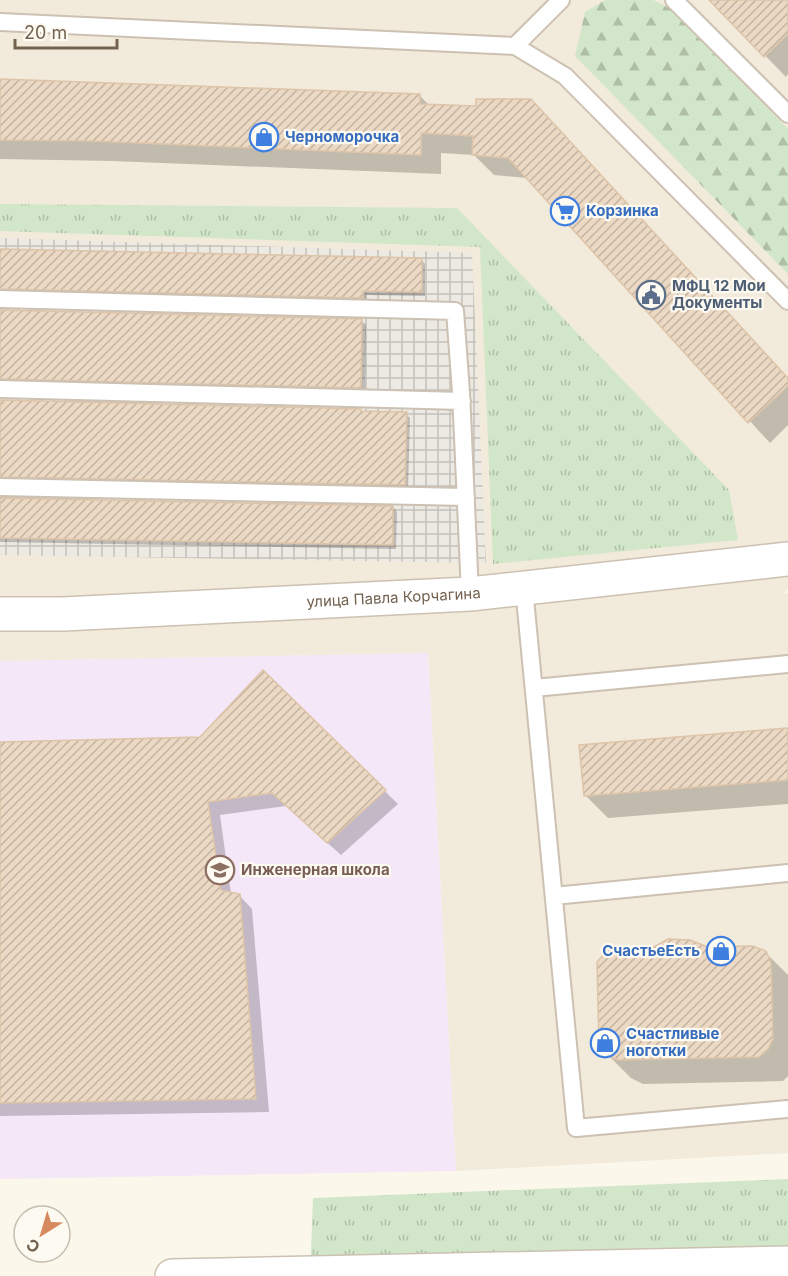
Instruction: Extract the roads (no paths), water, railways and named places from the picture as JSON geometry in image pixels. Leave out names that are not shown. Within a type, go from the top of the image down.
[{"type":"street","name":"улица Павла Корчагина","points":[[0,614],[63,614],[470,594],[788,559]]},
{"type":"street","points":[[172,1276],[788,1263]]},
{"type":"lane","points":[[515,46],[561,0]]},
{"type":"lane","points":[[674,0],[788,114]]},
{"type":"lane","points":[[0,22],[515,46],[565,76],[788,301]]},
{"type":"lane","points":[[0,299],[455,311],[462,401],[470,594]]},
{"type":"lane","points":[[0,389],[462,401]]},
{"type":"lane","points":[[0,487],[466,497]]},
{"type":"lane","points":[[524,588],[576,1128],[788,1109]]},
{"type":"lane","points":[[534,688],[788,664]]},
{"type":"lane","points":[[554,896],[788,873]]},
{"type":"place","name":"Черноморочка","points":[[264,137]]},
{"type":"place","name":"Корзинка","points":[[565,211]]},
{"type":"place","name":"МФЦ 12 Мои Документы","points":[[651,295]]},
{"type":"place","name":"Инженерная школа","points":[[220,870]]},
{"type":"place","name":"СчастьеЕсть","points":[[721,951]]},
{"type":"place","name":"Счастливые ноготки","points":[[605,1043]]}]
